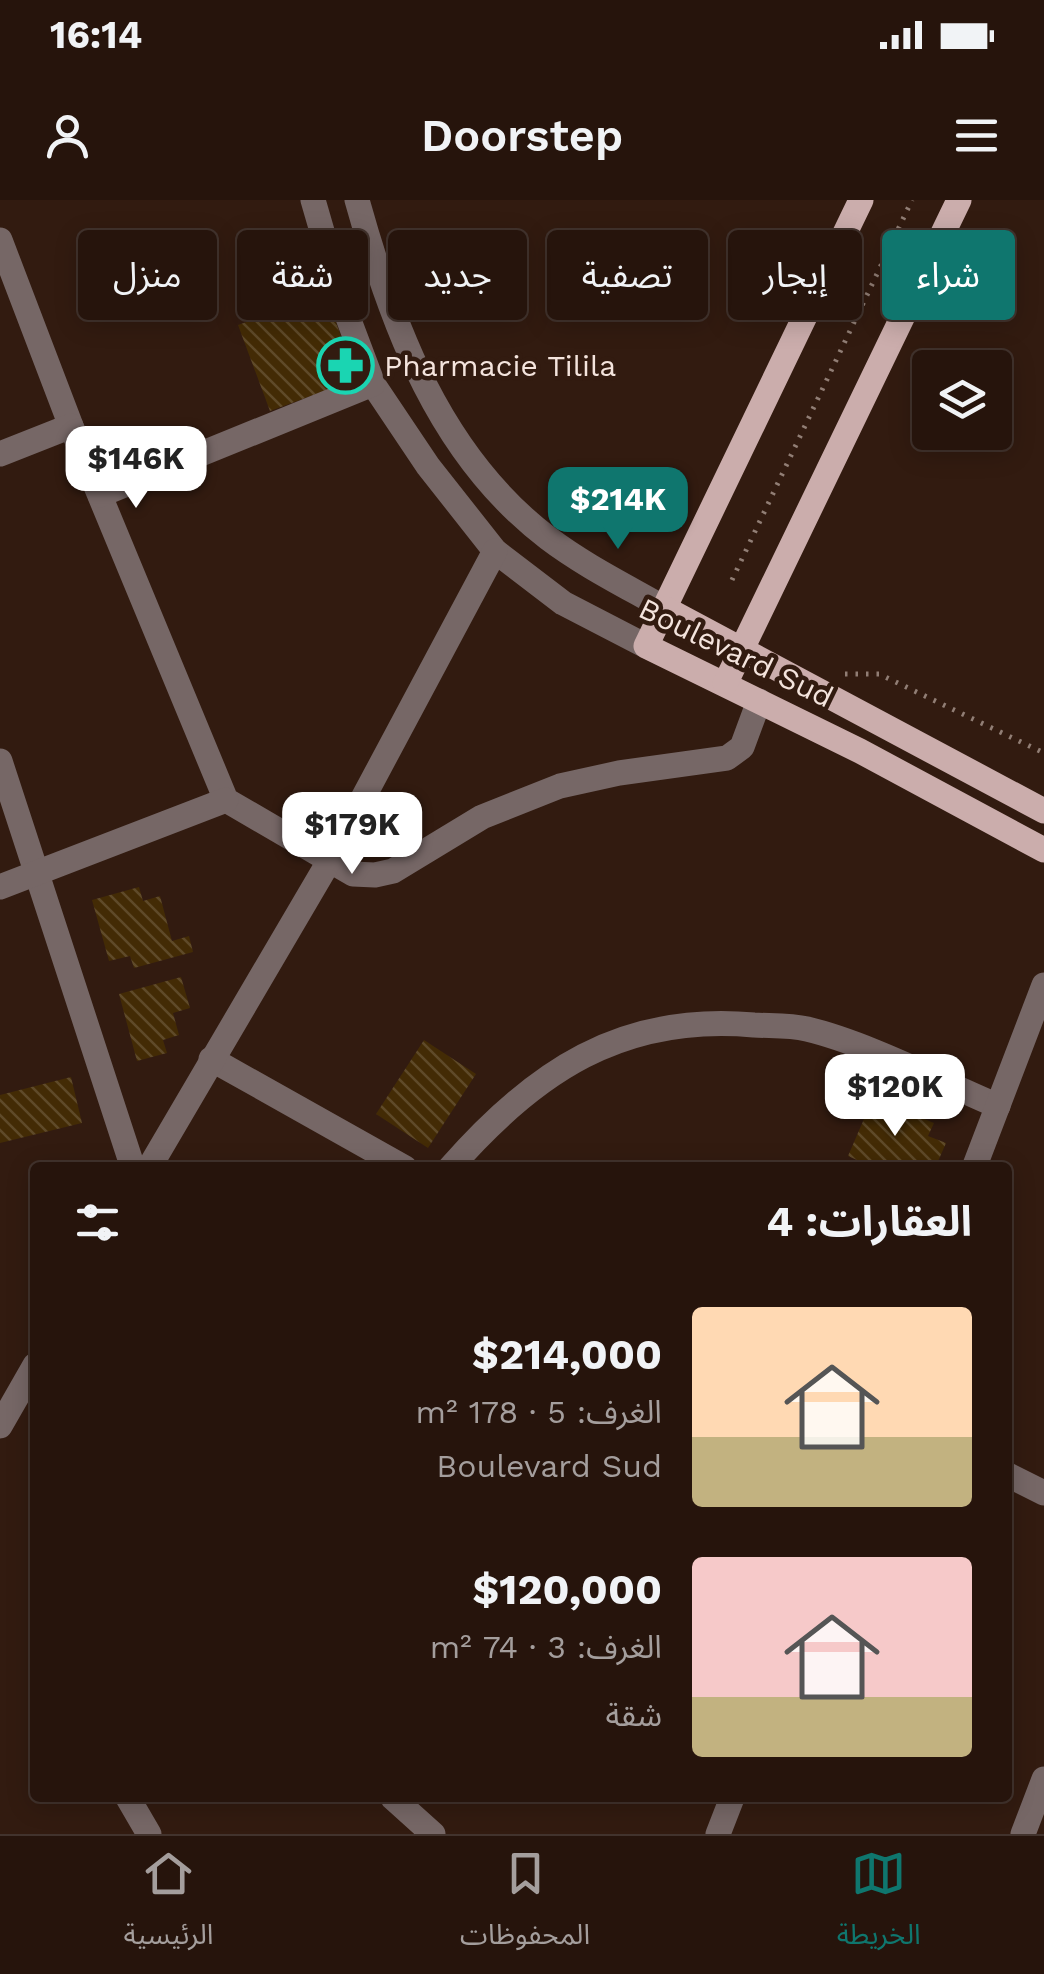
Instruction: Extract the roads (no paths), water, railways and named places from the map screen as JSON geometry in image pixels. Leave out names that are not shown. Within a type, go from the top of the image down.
[{"type":"main road","points":[[646,646],[860,200]]},
{"type":"main road","points":[[724,684],[959,200]]},
{"type":"main road","name":"Boulevard Sud","points":[[666,609],[1044,811]]},
{"type":"main road","name":"Boulevard Sud","points":[[646,646],[1044,850]]},
{"type":"street","name":"Boulevard Sud","points":[[313,200],[344,308],[373,384],[428,466],[495,551],[563,603],[646,646]]},
{"type":"street","name":"Boulevard Sud","points":[[357,200],[407,353],[443,420],[494,490],[545,536],[589,568],[666,609]]},
{"type":"street","points":[[0,240],[71,426],[226,800],[353,874],[375,875],[393,871],[482,817],[560,786],[619,773],[727,758],[742,747],[759,701]]},
{"type":"street","points":[[100,495],[373,384]]},
{"type":"street","points":[[0,454],[71,426]]},
{"type":"street","points":[[164,1156],[211,1060],[330,858],[495,551]]},
{"type":"street","points":[[0,761],[131,1162]]},
{"type":"street","points":[[0,887],[226,800]]},
{"type":"street","points":[[976,1162],[1044,985]]},
{"type":"street","points":[[455,1162],[492,1120],[559,1068],[634,1034],[716,1021],[806,1029],[998,1106]]},
{"type":"street","points":[[211,1060],[394,1162]]},
{"type":"street","points":[[0,1426],[30,1374]]},
{"type":"street","points":[[1012,1477],[1044,1493]]},
{"type":"street","points":[[1023,1834],[1044,1779]]},
{"type":"street","points":[[130,1802],[150,1834]]},
{"type":"street","points":[[397,1802],[432,1834]]},
{"type":"street","points":[[718,1834],[730,1802]]},
{"type":"place","name":"Pharmacie Tilila","points":[[345,366]]}]
